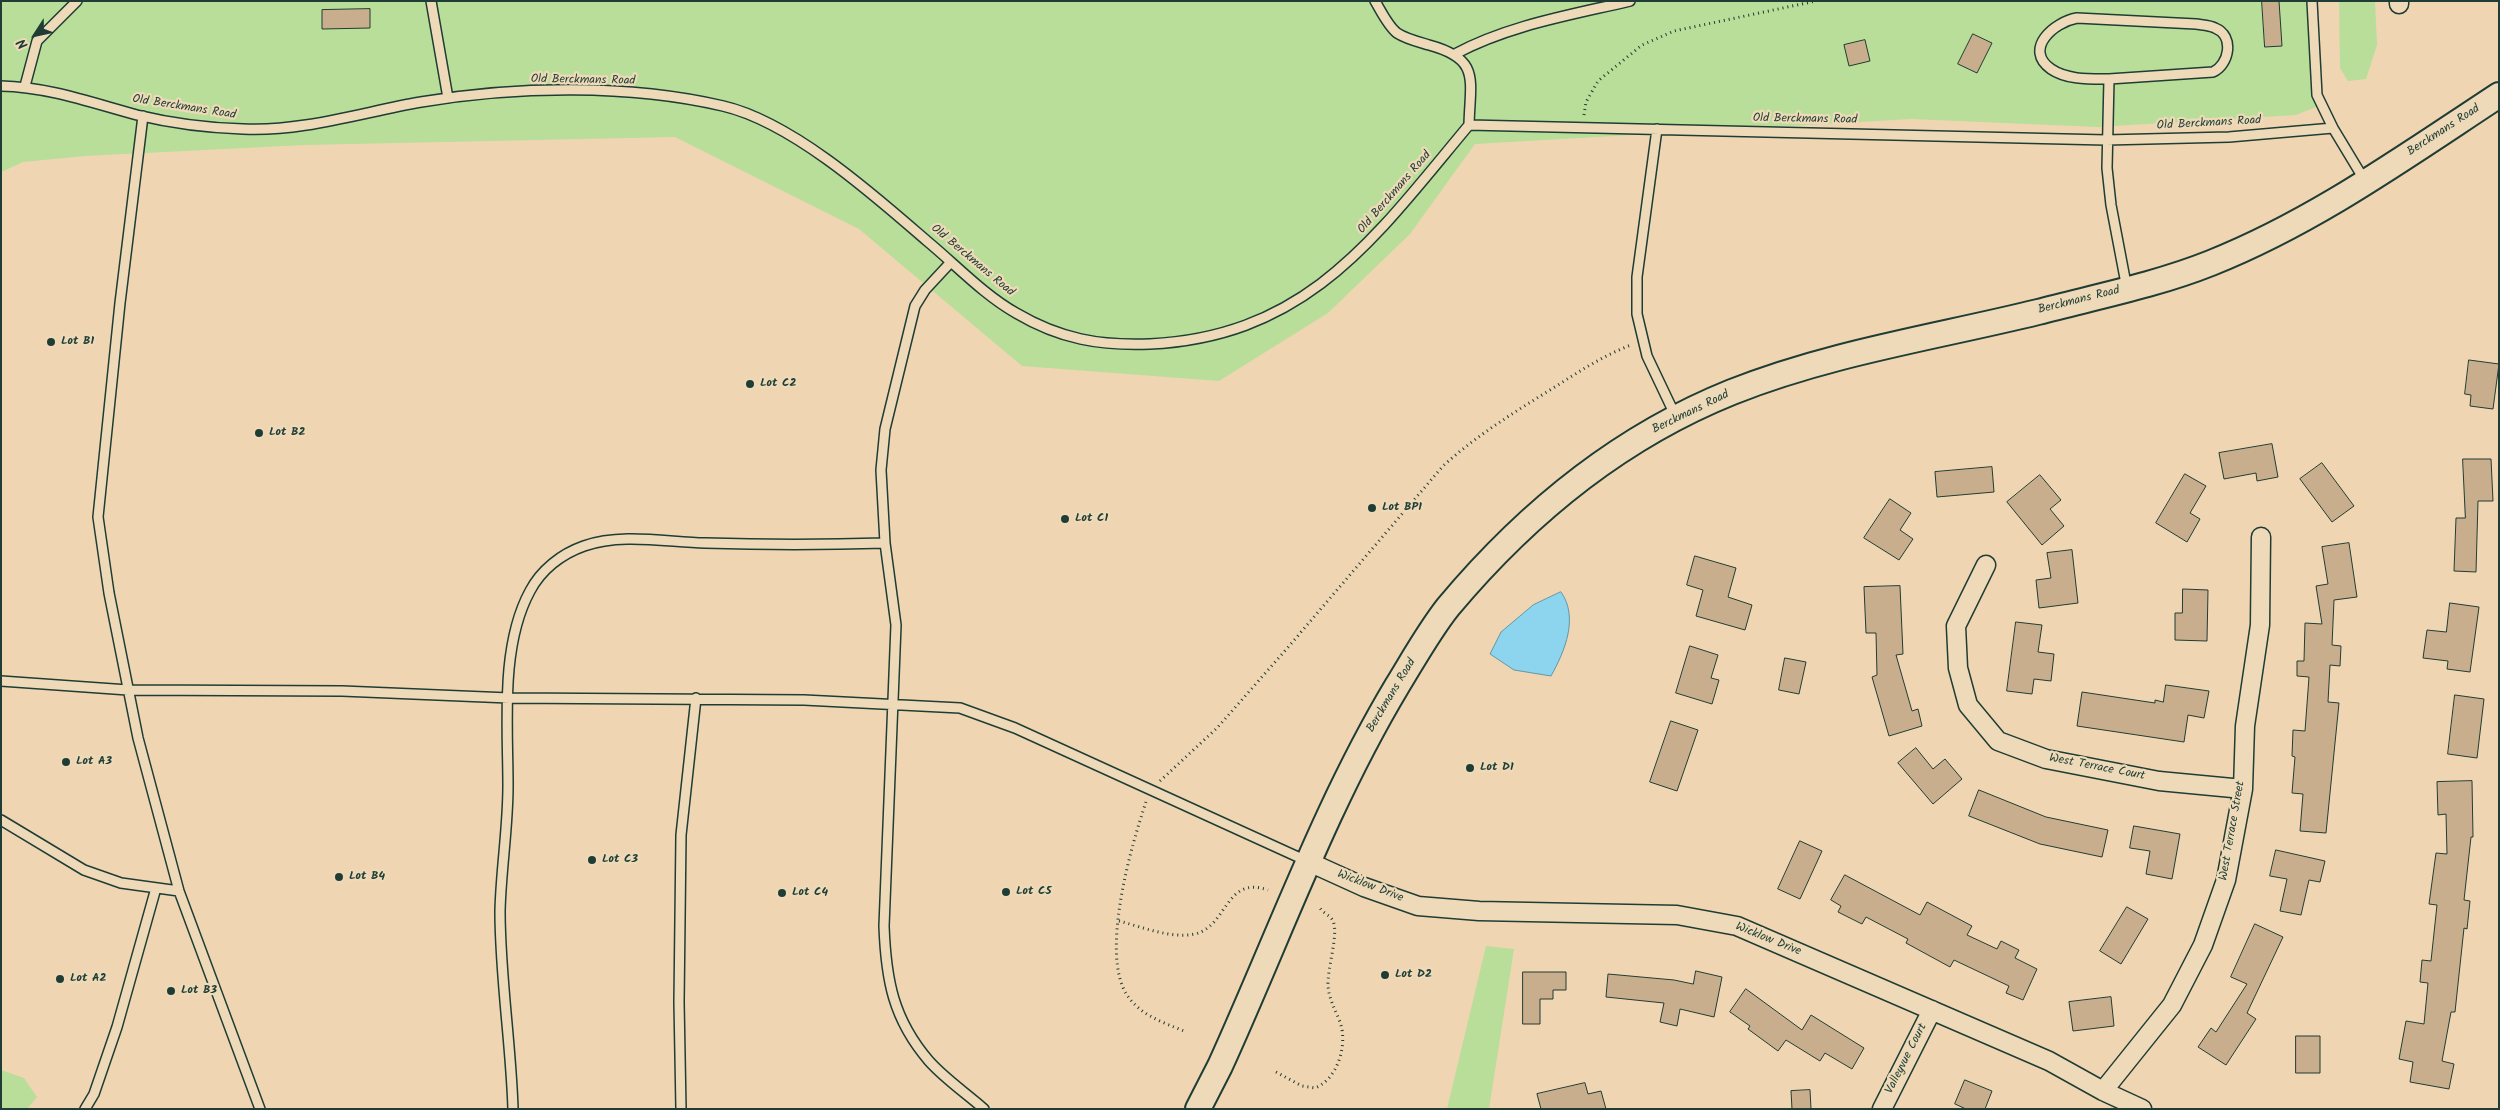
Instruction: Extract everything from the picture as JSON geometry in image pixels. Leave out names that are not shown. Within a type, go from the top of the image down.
[{"type":"main road","name":"Berckmans Road","points":[[1198,1109],[1235,1034],[1309,862],[1373,726],[1446,610],[1519,529],[1546,506],[1630,444],[1677,418],[1733,392],[1843,357],[2127,289],[2209,264],[2275,235],[2324,207],[2499,95]]},
{"type":"street","name":"West Terrace Street","points":[[2103,1091],[2172,1005],[2203,945],[2226,880],[2243,789],[2244,726],[2260,625],[2261,537]]},
{"type":"street","name":"West Terrace Court","points":[[1986,565],[1956,626],[1958,668],[1968,705],[1998,741],[2046,759],[2158,780],[2243,789]]},
{"type":"street","name":"Wicklow Drive","points":[[1309,862],[1364,887],[1418,906],[1479,911],[1677,915],[1737,926],[2049,1061],[2103,1091],[2142,1109]]},
{"type":"street","name":"Valleyvue Court","points":[[1882,1109],[1932,1010]]},
{"type":"lane","points":[[25,86],[37,41],[78,1]]},
{"type":"lane","points":[[431,1],[448,98]]},
{"type":"lane","points":[[1375,1],[1396,32],[1455,54],[1464,61],[1470,77],[1470,125]]},
{"type":"lane","points":[[1455,54],[1482,40],[1536,23],[1630,1]]},
{"type":"lane","points":[[2312,1],[2317,95],[2333,128],[2365,181]]},
{"type":"lane","points":[[2077,18],[2196,24],[2215,28],[2222,33],[2226,41],[2227,57],[2220,69],[2213,72],[2109,79],[2069,77],[2050,68],[2041,53],[2042,45],[2051,29],[2067,20],[2077,18]]},
{"type":"lane","points":[[2109,79],[2106,140],[2111,205],[2127,289]]},
{"type":"lane","name":"Old Berckmans Road","points":[[1,86],[25,86],[65,94],[143,116],[244,130],[288,127],[448,98],[543,91],[605,91],[689,99],[729,107],[768,123],[815,152],[853,179],[951,262],[1015,312],[1045,327],[1091,343],[1130,344],[1178,342],[1225,333],[1278,312],[1315,290],[1376,237],[1470,125],[2106,140],[2229,138],[2333,128]]},
{"type":"lane","points":[[143,116],[120,304],[98,517],[109,593],[138,738],[179,891],[260,1109]]},
{"type":"lane","points":[[1656,129],[1637,277],[1636,314],[1642,341],[1677,418]]},
{"type":"lane","points":[[951,262],[925,290],[915,306],[885,429],[881,470],[884,543],[896,625],[884,926],[886,969],[898,1013],[930,1062],[984,1109]]},
{"type":"lane","points":[[513,1109],[500,911],[508,790],[508,698],[513,639],[529,593],[548,567],[584,546],[595,543],[628,540],[806,546],[884,543]]},
{"type":"lane","points":[[1,681],[128,690],[342,691],[508,698],[696,698],[894,703],[960,708],[1015,728],[1309,862]]},
{"type":"lane","points":[[680,1109],[681,835],[696,698]]},
{"type":"lane","points":[[1,820],[84,870],[121,883],[179,891]]},
{"type":"lane","points":[[85,1109],[94,1094],[117,1027],[156,888]]},
{"type":"path","points":[[1581,128],[1586,102],[1598,81],[1642,45],[1674,32],[1816,1]]},
{"type":"path","points":[[1184,1031],[1153,1018],[1139,1009],[1127,995],[1116,965],[1118,921],[1132,851],[1150,789],[1223,721],[1443,466],[1471,441],[1570,377],[1604,356],[1642,341]]},
{"type":"path","points":[[1118,921],[1170,934],[1197,933],[1209,926],[1238,892],[1256,886],[1268,890]]},
{"type":"path","points":[[1276,1072],[1302,1086],[1315,1088],[1331,1077],[1337,1066],[1342,1047],[1343,1033],[1330,998],[1328,984],[1328,964],[1335,928],[1330,917],[1323,913],[1320,908]]},
{"type":"green space","points":[[1,1],[2313,1],[2317,95],[2316,107],[2296,115],[2098,127],[1911,119],[1475,144],[1410,234],[1328,313],[1219,381],[1022,366],[859,229],[675,137],[305,145],[85,156],[23,162],[1,172]]},
{"type":"green space","points":[[2339,1],[2375,1],[2377,45],[2366,79],[2348,81],[2340,68]]},
{"type":"green space","points":[[1486,946],[1514,949],[1489,1109],[1447,1109]]},
{"type":"green space","points":[[1,1070],[24,1078],[37,1097],[27,1109],[1,1109]]},
{"type":"water","points":[[1561,592],[1569,612],[1568,634],[1561,656],[1551,676],[1514,670],[1490,654],[1501,632],[1533,605]]},
{"type":"building","points":[[2262,1],[2279,1],[2282,46],[2265,47]]},
{"type":"building","points":[[370,9],[370,28],[322,29],[322,10]]},
{"type":"building","points":[[1973,34],[1992,43],[1977,73],[1958,64]]},
{"type":"building","points":[[1865,40],[1870,61],[1849,66],[1844,45]]},
{"type":"building","points":[[2469,360],[2499,364],[2493,409],[2470,406],[2471,395],[2465,394]]},
{"type":"building","points":[[2272,444],[2278,477],[2257,481],[2256,473],[2224,479],[2219,453]]},
{"type":"building","points":[[2463,459],[2491,459],[2493,501],[2478,501],[2476,572],[2454,571],[2456,518],[2465,518]]},
{"type":"building","points":[[2322,463],[2354,506],[2332,522],[2300,479]]},
{"type":"building","points":[[1992,467],[1994,492],[1937,497],[1935,472]]},
{"type":"building","points":[[2185,474],[2206,486],[2190,513],[2200,519],[2187,542],[2156,523]]},
{"type":"building","points":[[2040,475],[2061,500],[2050,509],[2064,526],[2042,545],[2007,502]]},
{"type":"building","points":[[1890,499],[1911,513],[1900,530],[1913,539],[1899,560],[1864,538]]},
{"type":"building","points":[[2349,543],[2357,597],[2334,600],[2332,645],[2341,646],[2340,666],[2330,665],[2328,702],[2339,703],[2326,833],[2300,831],[2303,794],[2292,793],[2295,757],[2292,756],[2293,730],[2305,731],[2309,677],[2297,676],[2297,661],[2304,661],[2305,623],[2322,624],[2316,586],[2328,584],[2322,547]]},
{"type":"building","points":[[2072,550],[2078,603],[2039,608],[2036,580],[2051,578],[2047,553]]},
{"type":"building","points":[[1695,556],[1736,568],[1728,597],[1752,605],[1745,630],[1696,616],[1703,590],[1687,585]]},
{"type":"building","points":[[1900,586],[1903,654],[1896,655],[1912,711],[1918,709],[1922,726],[1889,736],[1872,677],[1877,675],[1876,633],[1866,633],[1864,587]]},
{"type":"building","points":[[2183,589],[2208,590],[2207,641],[2175,640],[2175,613],[2182,613]]},
{"type":"building","points":[[2450,603],[2479,607],[2470,672],[2447,669],[2448,661],[2423,658],[2427,630],[2446,632]]},
{"type":"building","points":[[2016,622],[2042,625],[2038,652],[2054,654],[2051,681],[2034,679],[2032,694],[2007,691]]},
{"type":"building","points":[[1690,646],[1718,655],[1711,678],[1719,680],[1712,704],[1676,693]]},
{"type":"building","points":[[1785,658],[1806,662],[1799,694],[1779,690]]},
{"type":"building","points":[[2166,685],[2209,691],[2204,718],[2188,715],[2184,742],[2077,726],[2082,692],[2155,703],[2155,700],[2163,702]]},
{"type":"building","points":[[2455,695],[2484,699],[2477,758],[2448,754]]},
{"type":"building","points":[[1671,721],[1698,730],[1677,791],[1650,782]]},
{"type":"building","points":[[1916,748],[1933,769],[1945,759],[1962,779],[1933,804],[1898,763]]},
{"type":"building","points":[[2472,781],[2473,837],[2471,837],[2464,900],[2470,901],[2467,929],[2464,928],[2455,1012],[2451,1012],[2442,1061],[2454,1064],[2449,1089],[2410,1082],[2413,1062],[2399,1059],[2406,1021],[2424,1024],[2428,983],[2420,982],[2422,960],[2431,961],[2437,905],[2429,904],[2436,853],[2447,854],[2446,814],[2438,815],[2437,782]]},
{"type":"building","points":[[1979,790],[2046,817],[2108,830],[2102,857],[2040,844],[1969,816]]},
{"type":"building","points":[[2134,826],[2180,834],[2172,879],[2146,874],[2150,851],[2130,848]]},
{"type":"building","points":[[1800,841],[1822,851],[1800,899],[1778,889]]},
{"type":"building","points":[[2276,850],[2325,861],[2320,882],[2309,880],[2301,915],[2280,911],[2287,879],[2270,876]]},
{"type":"building","points":[[1845,875],[1920,915],[1927,902],[1972,926],[1967,935],[1997,949],[2001,941],[2019,950],[2015,958],[2037,969],[2023,1000],[2006,993],[2009,986],[1954,960],[1950,967],[1906,943],[1908,939],[1866,917],[1862,924],[1838,912],[1841,906],[1831,900]]},
{"type":"building","points":[[2127,907],[2148,919],[2121,964],[2100,951]]},
{"type":"building","points":[[2255,924],[2283,937],[2247,1013],[2256,1019],[2226,1065],[2198,1047],[2211,1028],[2216,1032],[2247,984],[2231,977]]},
{"type":"building","points":[[1696,971],[1722,977],[1714,1017],[1680,1009],[1677,1026],[1660,1022],[1664,1003],[1606,997],[1608,974],[1674,980],[1693,984]]},
{"type":"building","points":[[1523,972],[1566,972],[1566,990],[1553,990],[1553,999],[1540,999],[1540,1024],[1523,1024]]},
{"type":"building","points":[[1746,989],[1802,1030],[1811,1015],[1864,1048],[1852,1069],[1825,1053],[1820,1061],[1786,1040],[1778,1051],[1748,1029],[1750,1026],[1730,1012]]},
{"type":"building","points":[[2111,997],[2114,1026],[2073,1031],[2069,1002]]},
{"type":"building","points":[[2296,1036],[2320,1036],[2320,1073],[2296,1073]]},
{"type":"building","points":[[1965,1080],[1992,1091],[1985,1109],[1966,1109],[1955,1104]]},
{"type":"building","points":[[1585,1083],[1588,1094],[1601,1091],[1606,1109],[1541,1109],[1537,1094]]},
{"type":"building","points":[[1810,1090],[1811,1109],[1792,1109],[1791,1091]]},
{"type":"place","name":"Lot B1","points":[[51,342]]},
{"type":"place","name":"Lot C2","points":[[750,384]]},
{"type":"place","name":"Lot B2","points":[[259,433]]},
{"type":"place","name":"Lot BP1","points":[[1372,508]]},
{"type":"place","name":"Lot C1","points":[[1065,519]]},
{"type":"place","name":"Lot A3","points":[[66,762]]},
{"type":"place","name":"Lot D1","points":[[1470,768]]},
{"type":"place","name":"Lot C3","points":[[592,860]]},
{"type":"place","name":"Lot B4","points":[[339,877]]},
{"type":"place","name":"Lot C5","points":[[1006,892]]},
{"type":"place","name":"Lot C4","points":[[782,893]]},
{"type":"place","name":"Lot D2","points":[[1385,975]]},
{"type":"place","name":"Lot A2","points":[[60,979]]},
{"type":"place","name":"Lot B3","points":[[171,991]]}]
